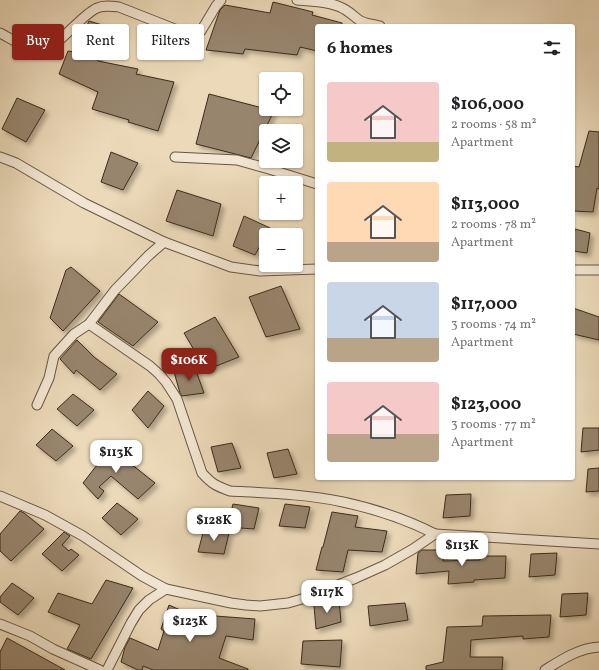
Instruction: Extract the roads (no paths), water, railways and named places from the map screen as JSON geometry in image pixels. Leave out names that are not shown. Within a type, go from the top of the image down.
[{"type":"street","points":[[0,33],[31,49],[38,51],[44,50],[55,44],[89,13],[98,8],[108,6],[119,7],[171,28],[193,35],[201,30],[221,0]]},
{"type":"street","points":[[297,0],[328,2],[340,6],[359,20],[370,24]]},
{"type":"street","points":[[0,157],[16,163],[84,203],[164,242],[231,267],[260,271],[315,269]]},
{"type":"street","points":[[175,157],[237,160],[315,183]]},
{"type":"street","points":[[38,405],[49,378],[54,356],[74,334],[89,324],[115,290],[164,242]]},
{"type":"street","points":[[575,270],[599,270]]},
{"type":"street","points":[[89,324],[150,366],[166,382],[177,399],[202,473],[210,482],[217,486],[230,491],[291,495],[342,502],[403,519],[436,534],[599,544]]},
{"type":"street","points":[[0,496],[45,515],[76,532],[142,576],[166,589],[231,604],[260,606],[288,603],[385,565],[436,534]]},
{"type":"street","points":[[107,670],[139,610],[149,600],[166,589]]},
{"type":"street","points":[[0,624],[25,634],[53,649],[100,670]]},
{"type":"street","points":[[545,670],[580,651],[599,646]]}]
